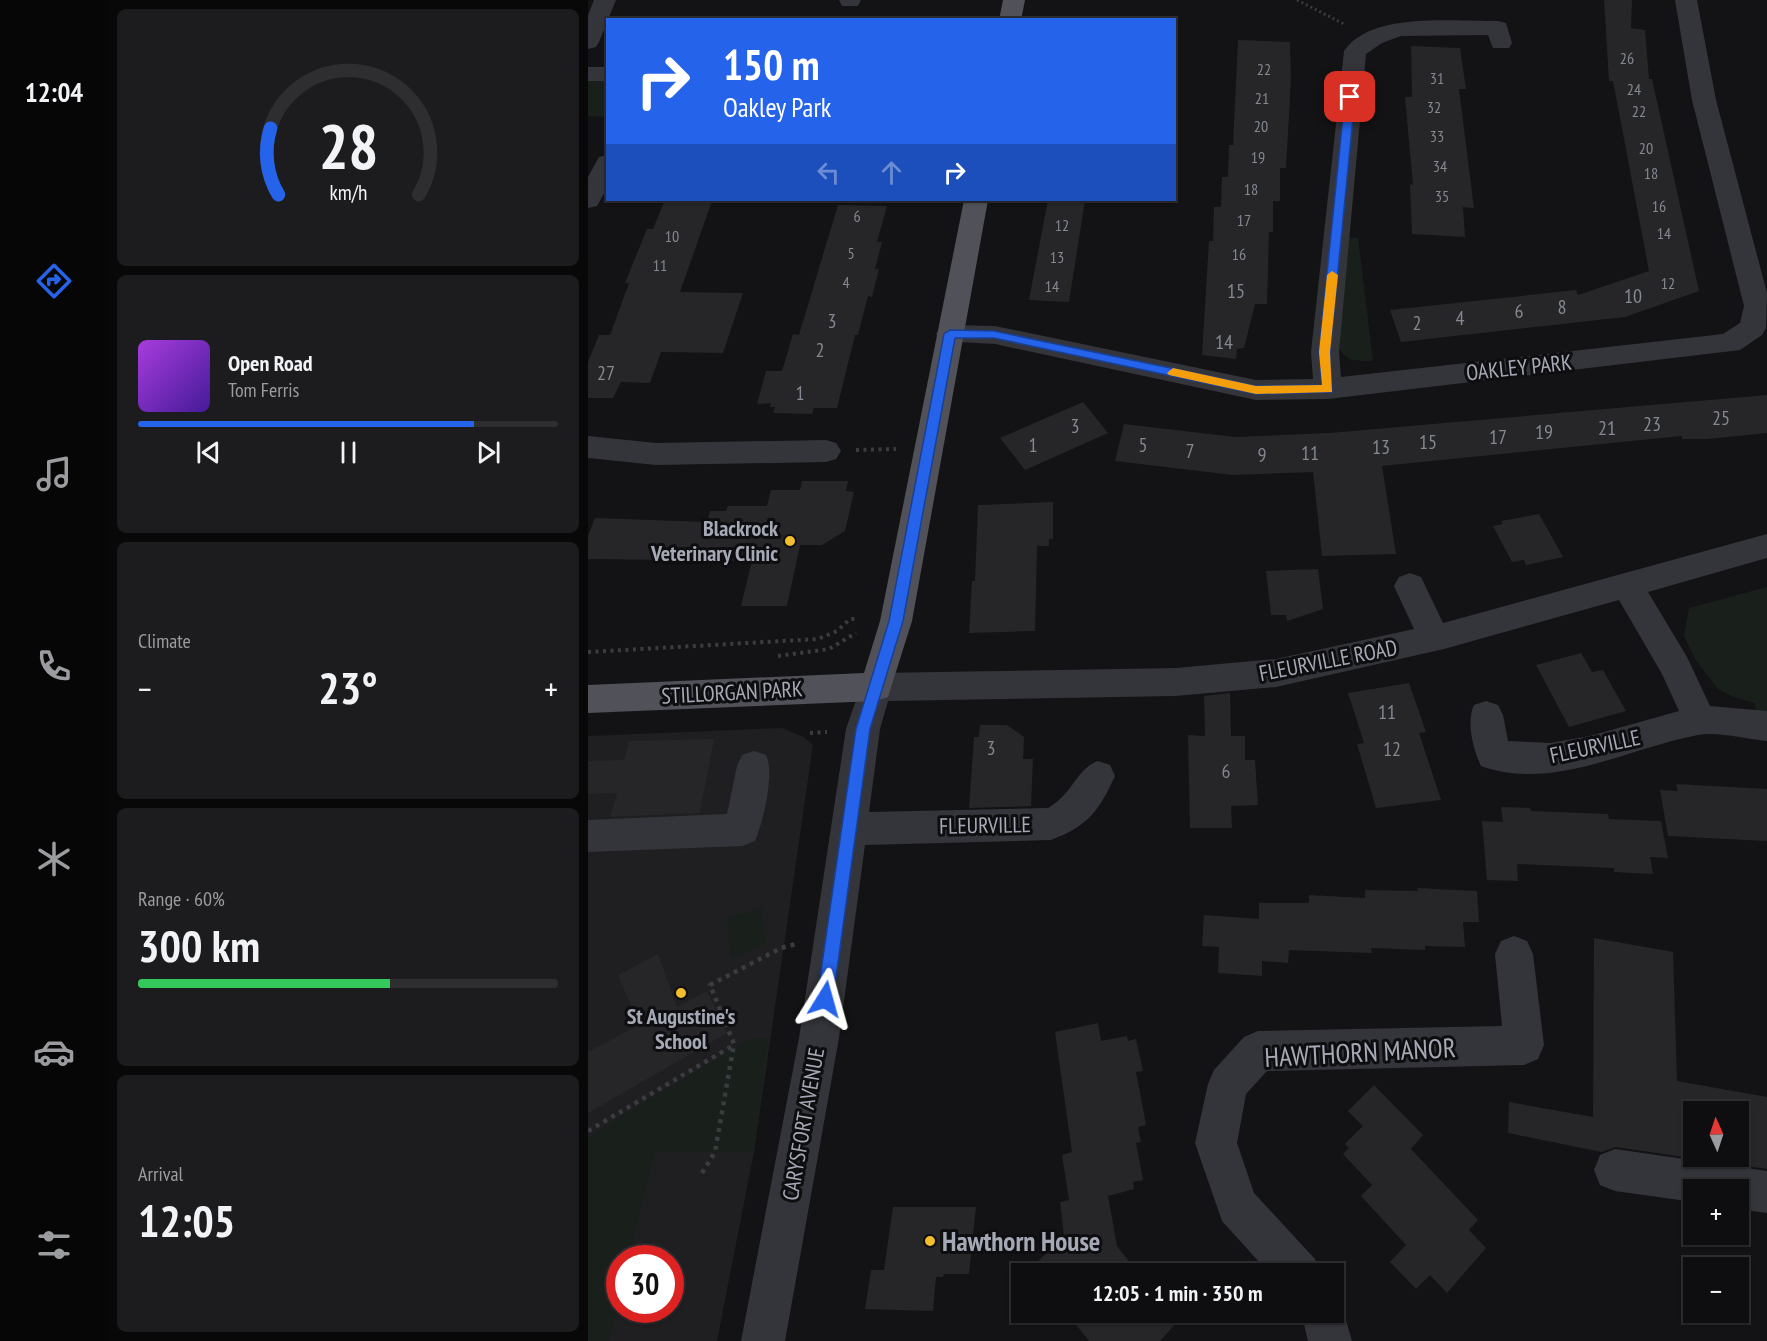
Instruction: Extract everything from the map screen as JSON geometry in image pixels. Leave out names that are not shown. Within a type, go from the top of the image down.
[{"type":"main road","points":[[1010,18],[1014,0]]},
{"type":"main road","name":"CARYSFORT AVENUE","points":[[876,687],[896,621],[976,201]]},
{"type":"main road","name":"STILLORGAN PARK","points":[[588,699],[876,687]]},
{"type":"street","points":[[588,42],[605,0]]},
{"type":"street","name":"OAKLEY PARK","points":[[950,334],[994,334],[1256,390],[1328,389],[1730,343],[1752,328],[1757,306],[1704,100],[1686,0]]},
{"type":"street","points":[[1328,389],[1325,352],[1354,51],[1374,38],[1398,29],[1498,28],[1501,43]]},
{"type":"street","points":[[588,74],[606,74]]},
{"type":"street","points":[[588,200],[606,166]]},
{"type":"street","points":[[588,447],[656,454],[826,451]]},
{"type":"street","name":"FLEURVILLE ROAD","points":[[876,687],[928,688],[1176,682],[1276,673],[1434,638],[1767,546]]},
{"type":"street","points":[[1626,585],[1675,667],[1700,720]]},
{"type":"street","points":[[1410,586],[1434,638]]},
{"type":"street","name":"CARYSFORT AVENUE","points":[[763,1341],[819,1038],[863,729],[876,687]]},
{"type":"street","name":"FLEURVILLE","points":[[1486,715],[1493,755],[1550,758],[1590,751],[1700,720],[1767,726]]},
{"type":"street","points":[[588,836],[742,830],[754,766]]},
{"type":"street","name":"FLEURVILLE","points":[[850,829],[1051,824],[1074,814],[1088,797],[1098,776]]},
{"type":"street","name":"HAWTHORN MANOR","points":[[1290,1263],[1237,1206],[1216,1143],[1228,1084],[1258,1052],[1524,1045],[1514,954]]},
{"type":"street","points":[[1615,1170],[1767,1192]]},
{"type":"street","points":[[1326,1323],[1330,1341]]},
{"type":"path","points":[[1297,0],[1374,38]]},
{"type":"path","points":[[826,451],[930,447]]},
{"type":"path","points":[[588,652],[818,639],[837,631],[850,619],[857,619]]},
{"type":"path","points":[[817,645],[818,639]]},
{"type":"path","points":[[768,658],[816,651]]},
{"type":"path","points":[[810,733],[827,732]]},
{"type":"path","points":[[702,1173],[714,1152],[734,1044],[710,985],[781,948],[834,940]]},
{"type":"path","points":[[588,1131],[734,1044]]},
{"type":"shaded area","points":[[588,80],[606,80],[606,117],[588,116]]},
{"type":"shaded area","points":[[1348,238],[1358,238],[1373,361],[1348,358],[1337,345]]},
{"type":"shaded area","points":[[1767,587],[1767,713],[1756,711],[1755,703],[1734,697],[1718,689],[1695,659],[1684,636],[1689,608]]},
{"type":"shaded area","name":"St Augustine's School","points":[[782,728],[804,737],[813,745],[754,1152],[717,1341],[588,1341],[588,736]]},
{"type":"shaded area","points":[[761,907],[766,944],[731,958],[727,919]]},
{"type":"shaded area","points":[[750,1038],[768,1038],[754,1152],[655,1152],[632,1245],[606,1245],[606,1323],[613,1323],[609,1341],[588,1341],[588,1137]]},
{"type":"building","points":[[1604,0],[1632,0],[1631,28],[1645,30],[1649,79],[1652,79],[1699,291],[1625,317],[1401,342],[1390,310],[1576,290],[1578,295],[1649,271],[1613,81],[1609,81]]},
{"type":"building","points":[[1238,40],[1290,42],[1291,79],[1286,168],[1280,168],[1280,201],[1273,201],[1273,232],[1269,232],[1267,304],[1255,304],[1244,348],[1237,349],[1236,359],[1202,355],[1209,241],[1213,241],[1214,207],[1221,207],[1222,177],[1228,177],[1229,145],[1233,145]]},
{"type":"building","points":[[1411,46],[1460,48],[1466,89],[1459,89],[1474,208],[1463,207],[1465,237],[1412,234],[1410,184],[1413,185],[1405,97],[1412,97]]},
{"type":"building","points":[[665,201],[712,201],[680,292],[743,293],[723,353],[661,352],[650,383],[621,382],[613,398],[588,398],[588,362],[599,335],[610,335],[629,283],[625,283],[647,229],[653,229]]},
{"type":"building","points":[[1048,201],[1085,201],[1069,302],[1029,300]]},
{"type":"building","points":[[838,205],[887,206],[877,242],[882,242],[875,269],[879,269],[872,297],[868,296],[858,335],[855,335],[837,408],[814,408],[812,414],[773,413],[775,407],[770,407],[771,403],[757,404],[766,371],[782,371],[793,334],[799,335]]},
{"type":"building","points":[[1767,395],[1767,433],[1708,439],[1682,439],[1682,436],[1382,466],[1396,554],[1322,556],[1313,472],[1233,475],[1115,461],[1124,424],[1235,437],[1329,433]]},
{"type":"building","points":[[1083,402],[1108,433],[1025,470],[1000,438]]},
{"type":"building","points":[[802,481],[848,481],[846,491],[854,492],[845,531],[822,545],[800,545],[787,606],[741,606],[752,561],[588,559],[588,536],[595,518],[707,522],[710,511],[726,511],[728,506],[767,506],[771,490],[800,490]]},
{"type":"building","points":[[1053,502],[1053,539],[1049,539],[1049,546],[1037,546],[1035,631],[969,633],[972,581],[975,581],[978,505]]},
{"type":"building","points":[[1539,514],[1563,557],[1526,565],[1524,560],[1512,562],[1493,526],[1503,524],[1501,521]]},
{"type":"building","points":[[1318,569],[1323,609],[1287,621],[1286,615],[1271,615],[1266,571]]},
{"type":"building","points":[[1581,653],[1592,672],[1603,670],[1626,711],[1569,727],[1536,665]]},
{"type":"building","points":[[1409,683],[1426,732],[1419,733],[1441,800],[1376,808],[1357,744],[1364,743],[1348,693]]},
{"type":"building","points":[[1230,693],[1231,736],[1245,736],[1245,760],[1255,760],[1258,805],[1231,806],[1232,828],[1190,828],[1188,735],[1205,736],[1204,696]]},
{"type":"building","points":[[980,725],[1007,725],[1024,737],[1023,759],[1033,759],[1031,806],[969,808],[974,737],[979,737]]},
{"type":"building","points":[[714,739],[700,813],[610,817],[617,793],[588,794],[588,761],[624,760],[629,741]]},
{"type":"building","points":[[1676,784],[1767,789],[1767,841],[1668,836],[1660,790],[1678,791]]},
{"type":"building","points":[[1501,807],[1530,808],[1531,811],[1608,814],[1609,819],[1661,821],[1668,858],[1650,857],[1653,874],[1614,872],[1614,868],[1517,864],[1518,881],[1487,880],[1482,821],[1503,822]]},
{"type":"building","points":[[1417,888],[1477,891],[1479,922],[1463,922],[1465,947],[1425,946],[1425,950],[1371,948],[1372,953],[1289,950],[1288,963],[1262,961],[1262,976],[1218,973],[1219,947],[1202,946],[1204,915],[1259,919],[1259,903],[1309,903],[1309,895],[1365,898],[1365,890],[1418,891]]},
{"type":"building","points":[[1594,938],[1673,952],[1677,1081],[1767,1097],[1767,1169],[1749,1166],[1749,1101],[1683,1101],[1683,1157],[1615,1147],[1602,1152],[1508,1133],[1509,1102],[1593,1117]]},
{"type":"building","points":[[658,954],[677,1007],[707,991],[727,1033],[588,1113],[588,1052],[639,1025],[618,975]]},
{"type":"building","points":[[1098,1023],[1101,1041],[1127,1036],[1128,1041],[1136,1039],[1143,1071],[1136,1072],[1146,1125],[1138,1127],[1141,1142],[1136,1143],[1143,1180],[1133,1182],[1134,1189],[1108,1196],[1117,1246],[1130,1263],[1036,1263],[1064,1236],[1060,1202],[1069,1200],[1062,1155],[1072,1152],[1055,1032]]},
{"type":"building","points":[[1374,1085],[1423,1135],[1411,1149],[1478,1220],[1469,1230],[1486,1248],[1447,1293],[1430,1275],[1416,1289],[1390,1262],[1406,1245],[1361,1196],[1372,1185],[1343,1154],[1349,1148],[1345,1144],[1363,1126],[1348,1111]]},
{"type":"building","name":"Hawthorn House","points":[[893,1207],[976,1207],[969,1274],[944,1274],[943,1277],[936,1277],[933,1311],[865,1309],[871,1270],[884,1270]]},
{"type":"building","points":[[1075,1323],[1176,1323],[1160,1341],[1089,1341]]},
{"type":"slow traffic","points":[[1173,373],[1256,390],[1328,389],[1325,352],[1332,275]]},
{"type":"place","name":"Blackrock Veterinary Clinic","points":[[790,541]]},
{"type":"place","name":"St Augustine's School","points":[[681,993]]},
{"type":"place","name":"Hawthorn House","points":[[930,1241]]},
{"type":"route","points":[[825,999],[863,729],[896,621],[950,334],[994,334],[1256,390],[1328,389],[1325,352],[1350,97]]}]
